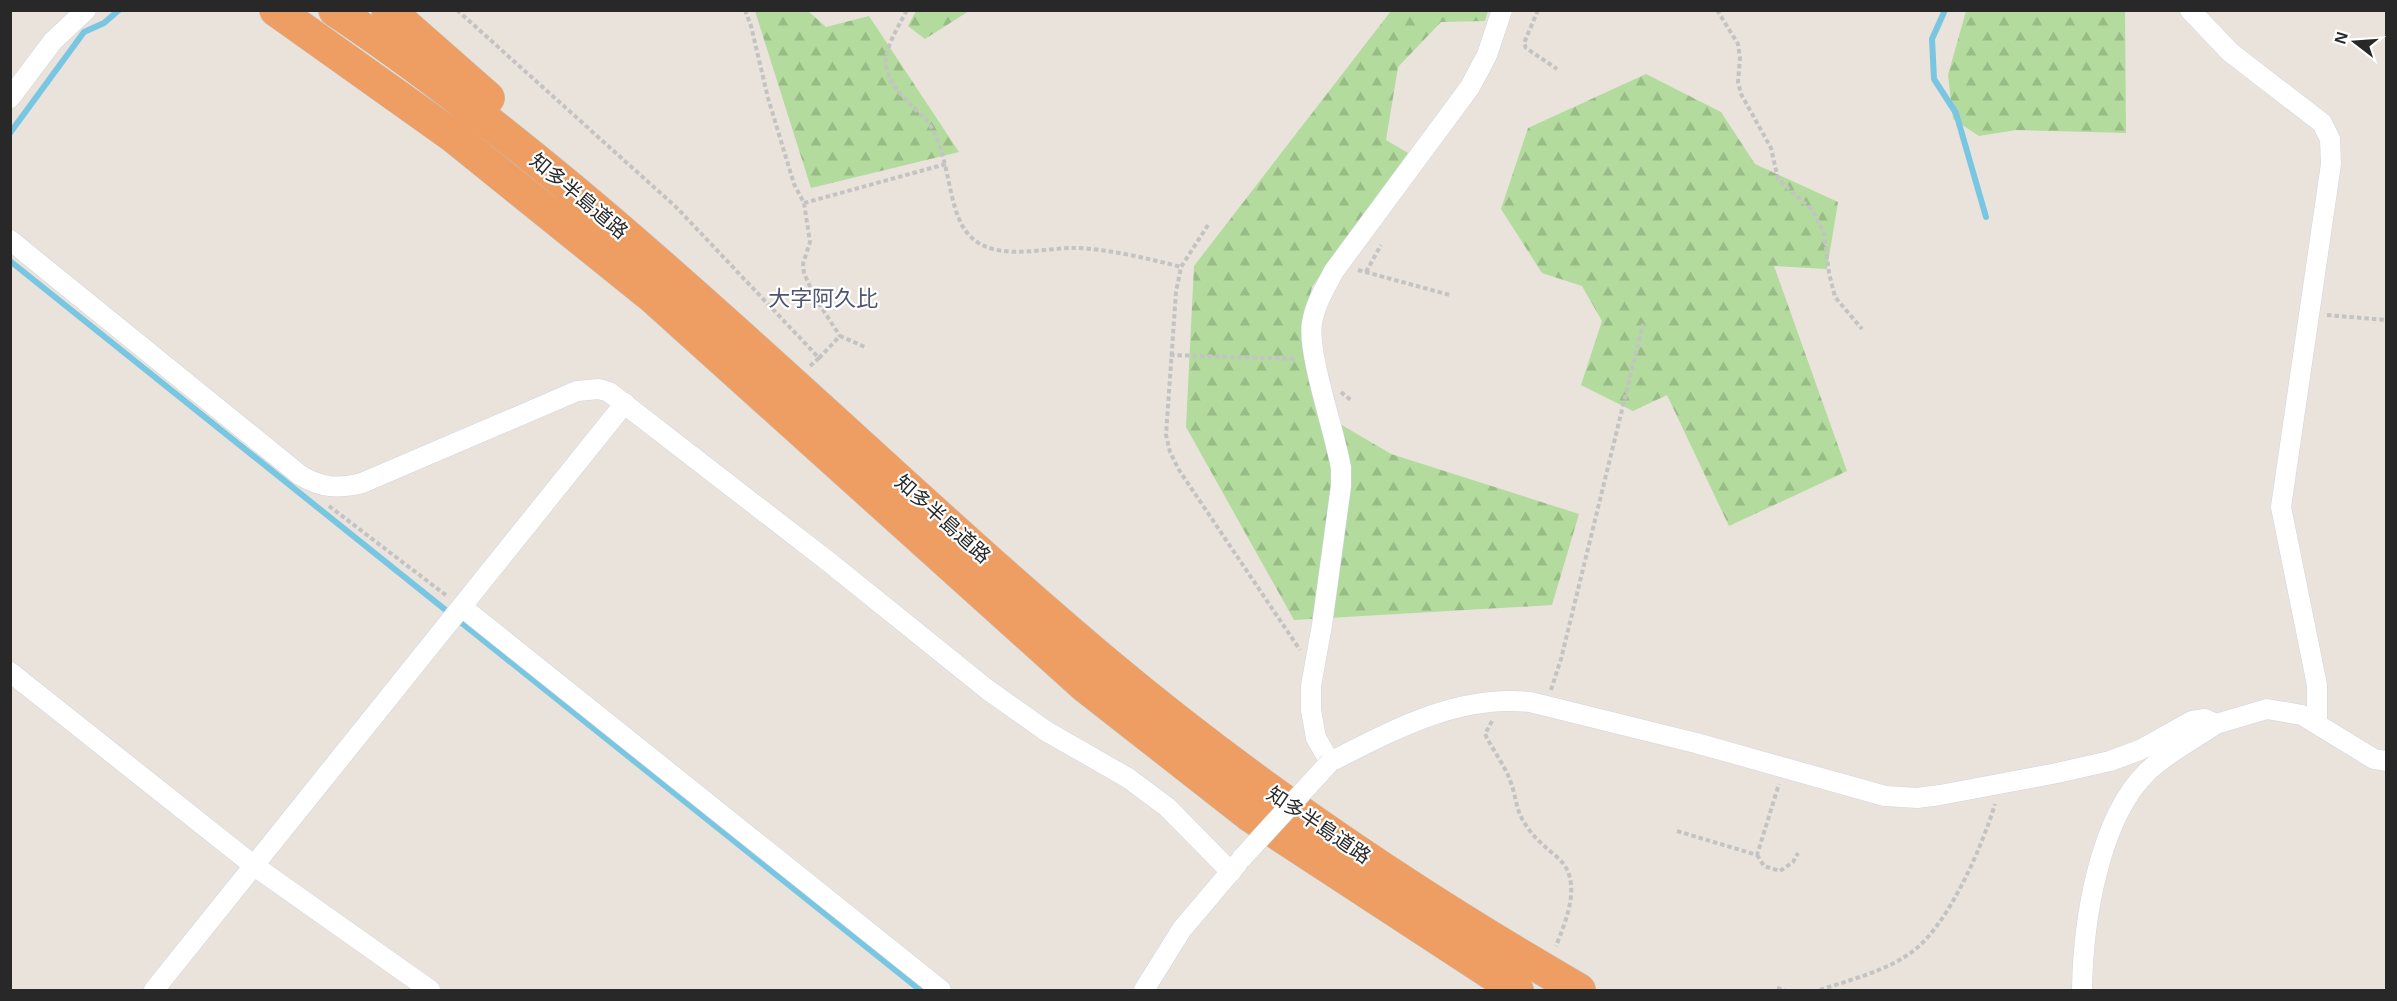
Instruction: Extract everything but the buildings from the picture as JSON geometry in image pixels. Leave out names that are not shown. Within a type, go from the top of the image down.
[{"type":"highway","name":"知多半島道路","points":[[276,10],[453,136],[654,298],[1094,693],[1251,816],[1517,990]]},
{"type":"highway","name":"知多半島道路","points":[[335,10],[562,180],[1108,665],[1246,776],[1487,937],[1579,990]]},
{"type":"highway","points":[[388,10],[644,235],[658,263]]},
{"type":"street","points":[[10,98],[53,41],[86,10]]},
{"type":"street","points":[[1330,762],[1316,738],[1311,710],[1311,686],[1341,486],[1336,435],[1316,359],[1312,324],[1318,301],[1334,271],[1470,87],[1487,55],[1502,10]]},
{"type":"street","points":[[2190,10],[2230,52],[2322,123],[2330,138],[2331,164],[2281,507],[2318,685],[2317,723]]},
{"type":"street","points":[[10,240],[300,475],[318,485],[344,488],[362,483],[585,389],[609,392],[987,690],[1046,731],[1128,778],[1167,807],[1236,865]]},
{"type":"street","points":[[154,990],[624,403]]},
{"type":"street","points":[[462,608],[941,990]]},
{"type":"street","points":[[10,672],[253,865],[430,990]]},
{"type":"street","points":[[1144,990],[1182,929],[1236,865],[1330,762],[1383,735],[1449,709],[1479,701],[1502,699],[1549,707],[1884,796],[1917,798],[2110,761],[2140,750],[2192,721],[2205,720],[2216,724]]},
{"type":"street","points":[[2082,990],[2089,917],[2113,823],[2131,792],[2148,771],[2216,724],[2267,710],[2302,715],[2374,759],[2386,761]]},
{"type":"path","points":[[457,10],[676,207],[819,358]]},
{"type":"path","points":[[745,10],[752,26],[768,98],[794,184],[804,203],[810,242],[803,264],[804,273],[815,298],[840,336],[865,347]]},
{"type":"path","points":[[907,10],[890,42],[884,66],[889,80],[927,121],[936,136],[965,230],[978,243],[1020,254],[1073,248],[1181,267]]},
{"type":"path","points":[[1538,10],[1524,43],[1526,48],[1557,69]]},
{"type":"path","points":[[1717,10],[1738,44],[1740,58],[1738,82],[1741,94],[1771,148],[1778,179],[1813,211],[1824,232],[1828,273],[1835,297],[1862,329]]},
{"type":"path","points":[[804,203],[946,164]]},
{"type":"path","points":[[1208,225],[1181,267],[1170,356],[1166,435],[1170,452],[1291,639],[1305,654],[1316,658]]},
{"type":"path","points":[[1359,238],[1361,244],[1357,269],[1450,295]]},
{"type":"path","points":[[1366,272],[1381,246]]},
{"type":"path","points":[[2309,314],[2386,320]]},
{"type":"path","points":[[1549,707],[1549,696],[1561,660],[1643,324]]},
{"type":"path","points":[[805,370],[840,336]]},
{"type":"path","points":[[1170,356],[1316,359]]},
{"type":"path","points":[[318,485],[316,497],[462,608]]},
{"type":"path","points":[[1497,719],[1490,722],[1485,734],[1511,783],[1519,814],[1537,840],[1564,864],[1571,885],[1565,921],[1552,956]]},
{"type":"path","points":[[1757,855],[1784,768]]},
{"type":"path","points":[[1820,990],[1910,954],[1929,935],[1957,891],[1977,852],[1988,826],[1998,783]]},
{"type":"path","points":[[1677,831],[1757,855],[1764,866],[1779,871],[1793,862],[1797,853]]},
{"type":"path","points":[[1777,988],[1785,990]]},
{"type":"green space","points":[[916,10],[969,11],[925,39],[908,26]]},
{"type":"green space","points":[[755,11],[808,11],[826,27],[869,16],[959,152],[811,188]]},
{"type":"green space","points":[[1391,11],[1488,11],[1485,21],[1441,22],[1398,67],[1386,140],[1408,153],[1312,287],[1301,339],[1318,411],[1391,454],[1579,514],[1552,605],[1294,620],[1186,427],[1194,266]]},
{"type":"green space","points":[[1966,11],[2125,11],[2126,133],[2016,130],[1979,136],[1953,119],[1948,75]]},
{"type":"green space","points":[[1646,74],[1721,112],[1755,164],[1838,202],[1827,269],[1774,266],[1847,471],[1729,526],[1667,395],[1633,411],[1581,385],[1602,321],[1582,286],[1542,273],[1501,209],[1528,128]]},
{"type":"waterway","points":[[10,133],[84,32],[104,23],[119,10]]},
{"type":"waterway","points":[[1945,10],[1932,39],[1934,79],[1956,113],[1986,217]]},
{"type":"waterway","points":[[10,261],[920,990]]},
{"type":"district","name":"大字阿久比","points":[[823,298]]}]
